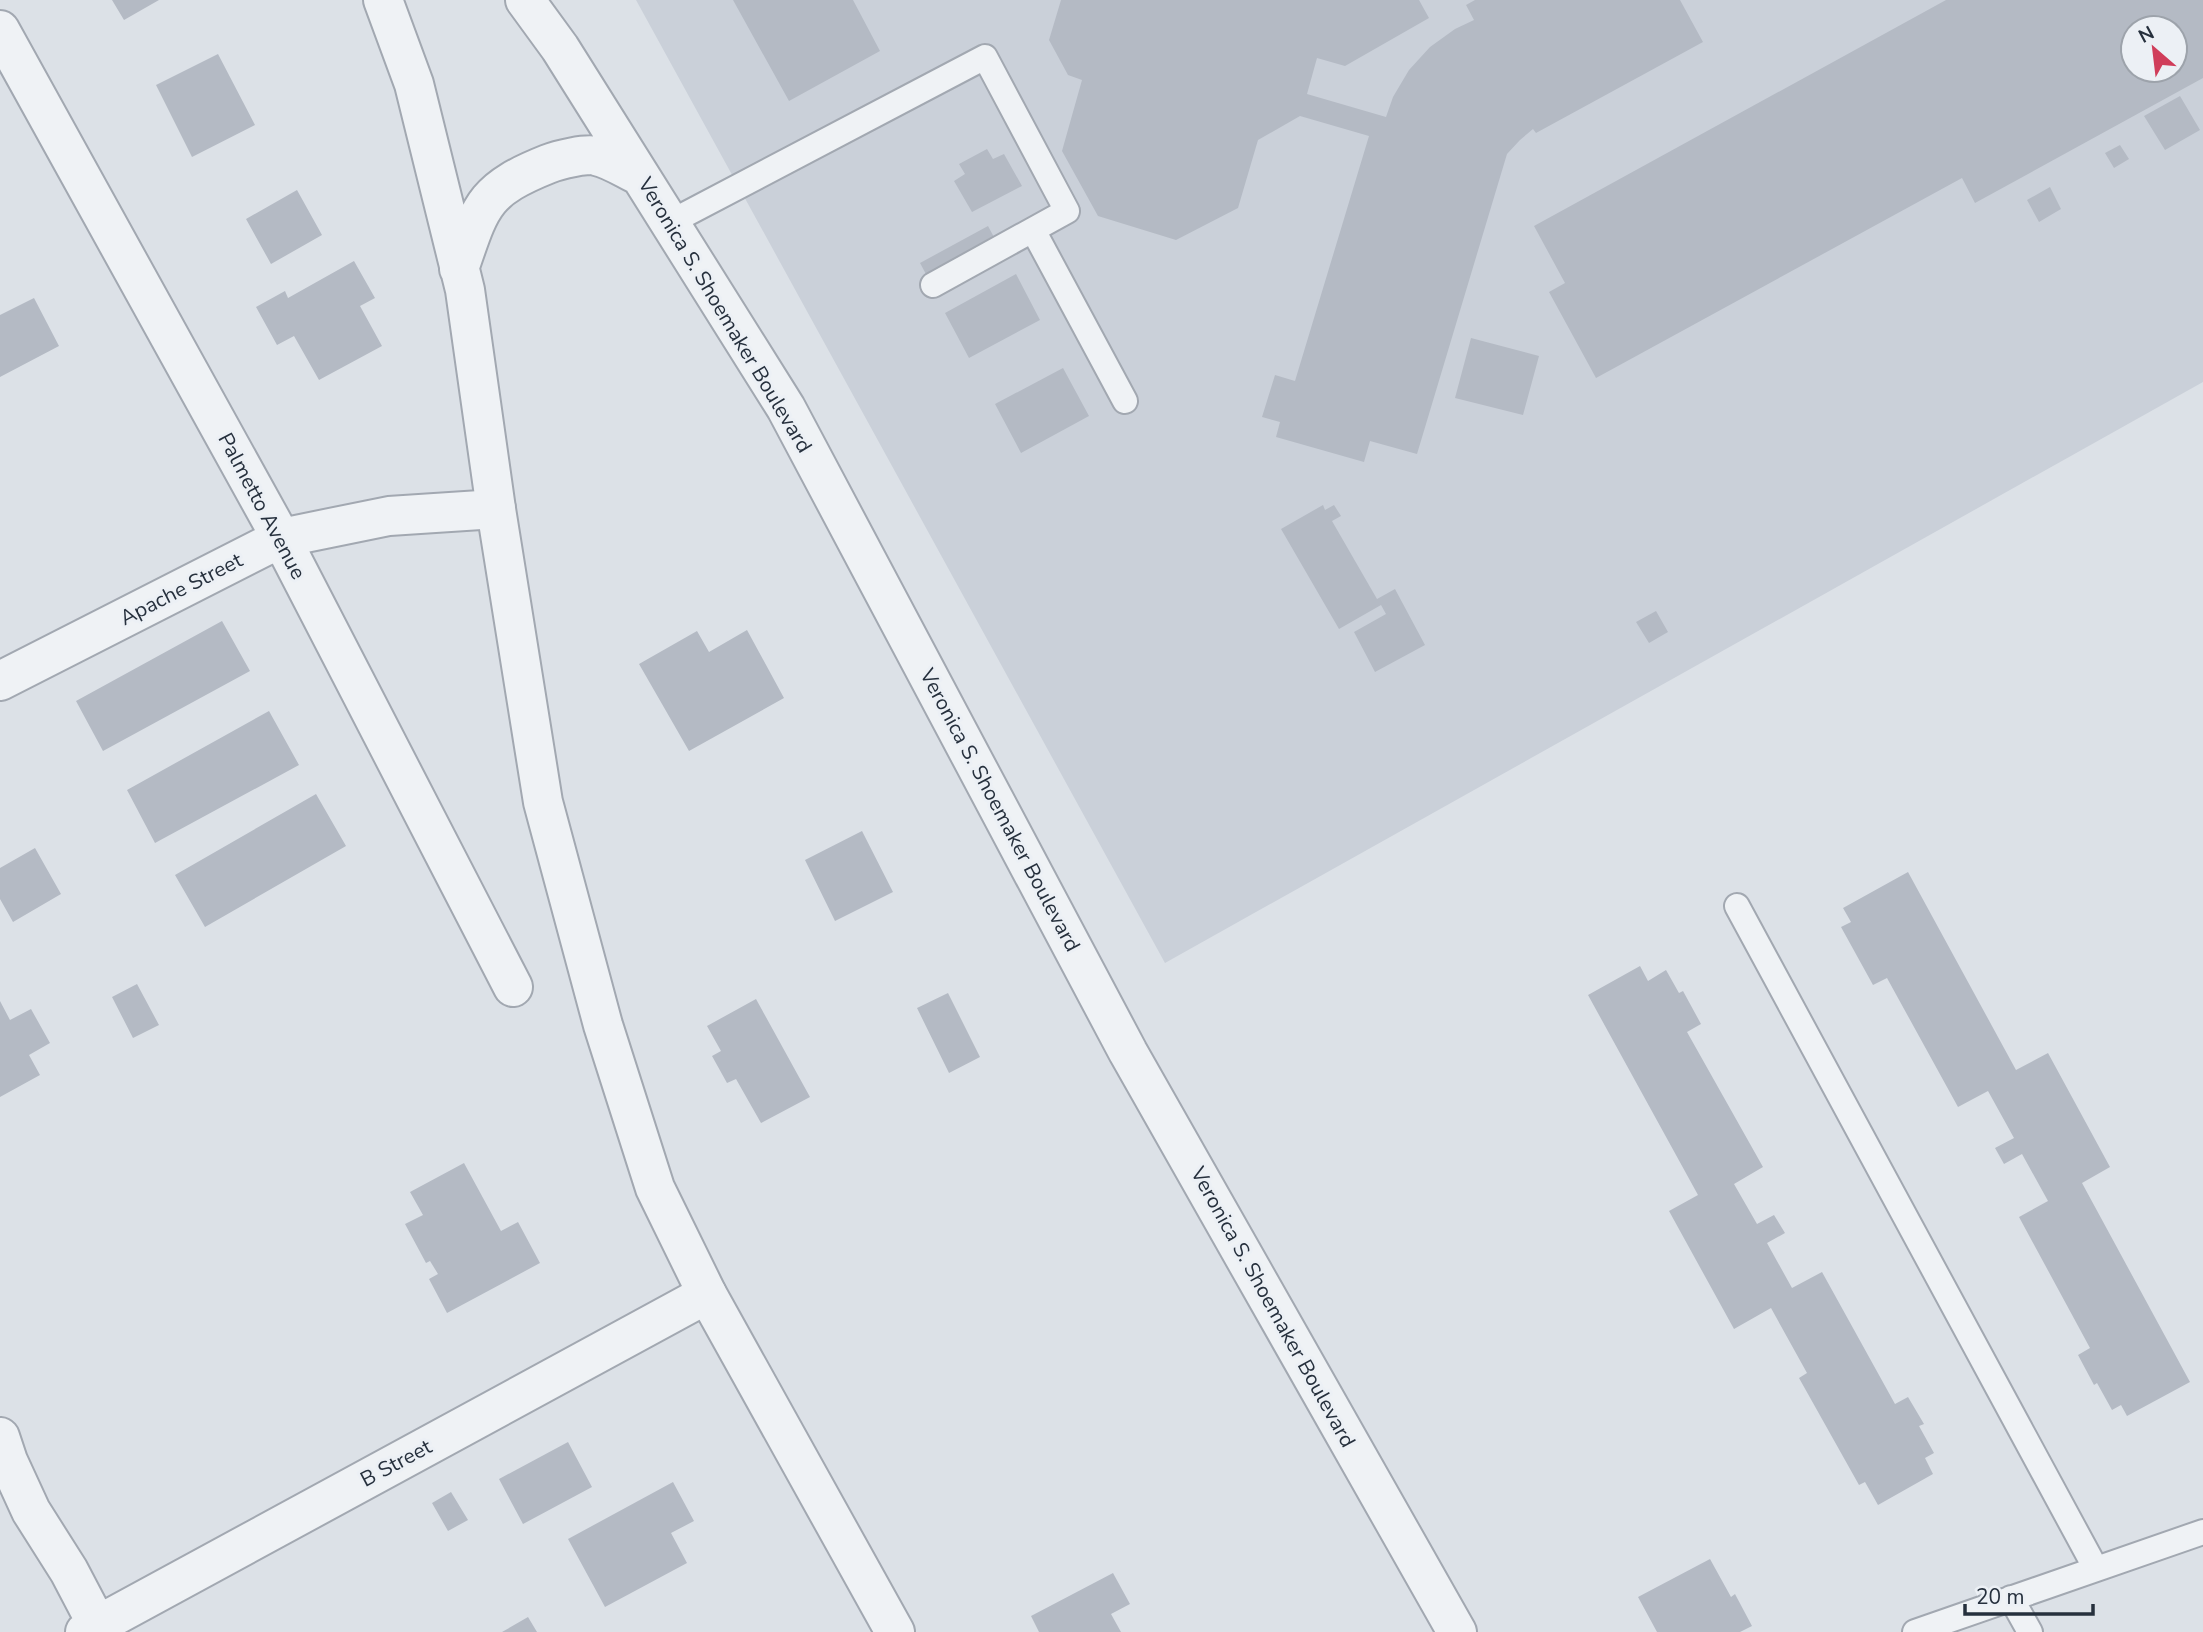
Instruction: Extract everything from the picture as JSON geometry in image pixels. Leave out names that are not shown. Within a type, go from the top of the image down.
[{"type":"street","points":[[383,0],[414,84],[465,290],[496,509],[543,802],[603,1025],[655,1188],[707,1294],[895,1632]]},
{"type":"street","name":"Veronica S. Shoemaker Boulevard","points":[[524,0],[560,48],[786,408],[1129,1052],[1457,1632]]},
{"type":"street","name":"Palmetto Avenue","points":[[0,30],[281,538],[513,987]]},
{"type":"street","points":[[459,269],[477,217],[493,193],[517,177],[555,161],[594,155],[640,176]]},
{"type":"street","name":"Apache Street","points":[[0,681],[281,538],[389,516],[496,509]]},
{"type":"street","name":"B Street","points":[[94,1630],[707,1294]]},
{"type":"street","points":[[0,1437],[31,1511],[69,1571],[94,1630]]},
{"type":"lane","points":[[670,223],[985,57],[1067,211],[933,285]]},
{"type":"lane","points":[[1033,230],[1125,401]]},
{"type":"lane","points":[[1737,906],[2096,1569]]},
{"type":"lane","points":[[1915,1632],[2203,1532]]},
{"type":"lane","points":[[2011,1598],[2030,1632]]},
{"type":"shaded area","points":[[636,0],[2203,0],[2203,382],[1165,963]]},
{"type":"building","points":[[112,0],[159,0],[124,20]]},
{"type":"building","points":[[733,0],[853,0],[880,51],[789,101]]},
{"type":"building","points":[[1061,0],[1419,0],[1429,18],[1345,66],[1317,58],[1307,94],[1386,117],[1393,97],[1409,70],[1430,47],[1455,29],[1474,20],[1466,5],[1475,0],[1680,0],[1703,42],[1536,133],[1533,129],[1507,154],[1417,454],[1370,441],[1364,462],[1276,437],[1280,422],[1262,417],[1275,375],[1295,381],[1369,136],[1300,116],[1258,140],[1238,208],[1176,240],[1098,216],[1062,151],[1082,80],[1068,75],[1049,40]]},
{"type":"building","points":[[1946,0],[2203,0],[2203,78],[1975,203],[1962,178],[1596,378],[1549,292],[1565,283],[1534,226]]},
{"type":"building","points":[[218,54],[255,125],[192,157],[156,85]]},
{"type":"building","points":[[2180,96],[2200,130],[2165,150],[2144,116]]},
{"type":"building","points":[[2120,145],[2129,159],[2114,168],[2105,153]]},
{"type":"building","points":[[987,149],[993,159],[1004,154],[1022,186],[972,212],[954,181],[965,174],[959,164]]},
{"type":"building","points":[[2050,187],[2061,209],[2039,222],[2027,200]]},
{"type":"building","points":[[297,190],[322,235],[271,264],[246,219]]},
{"type":"building","points":[[988,226],[995,239],[927,276],[920,263]]},
{"type":"building","points":[[354,261],[375,298],[360,306],[382,346],[319,380],[294,336],[277,345],[256,307],[285,291],[288,298]]},
{"type":"building","points":[[1016,274],[1040,320],[969,358],[945,313]]},
{"type":"building","points":[[34,298],[59,346],[0,377],[0,315]]},
{"type":"building","points":[[1471,338],[1539,356],[1523,415],[1455,398]]},
{"type":"building","points":[[1063,368],[1089,416],[1021,453],[995,404]]},
{"type":"building","points":[[1323,505],[1325,510],[1334,505],[1341,516],[1332,521],[1377,599],[1395,589],[1425,645],[1375,672],[1354,632],[1386,614],[1381,605],[1339,629],[1281,529]]},
{"type":"building","points":[[1656,611],[1668,632],[1649,643],[1636,622]]},
{"type":"building","points":[[222,621],[250,671],[103,751],[76,701]]},
{"type":"building","points":[[747,630],[784,698],[689,751],[639,664],[697,631],[709,652]]},
{"type":"building","points":[[269,711],[299,765],[155,843],[127,790]]},
{"type":"building","points":[[316,794],[346,846],[205,927],[175,875]]},
{"type":"building","points":[[862,831],[893,892],[835,921],[805,860]]},
{"type":"building","points":[[35,848],[61,894],[13,922],[0,899],[0,868]]},
{"type":"building","points":[[1908,872],[2016,1070],[2048,1053],[2110,1167],[2082,1183],[2190,1382],[2127,1416],[2121,1405],[2112,1410],[2097,1383],[2094,1385],[2078,1355],[2090,1348],[2019,1217],[2048,1201],[2022,1154],[2004,1164],[1995,1148],[2014,1138],[1988,1091],[1958,1107],[1887,978],[1873,985],[1841,927],[1851,922],[1843,908]]},
{"type":"building","points":[[1640,966],[1648,981],[1666,970],[1679,993],[1683,991],[1701,1024],[1687,1032],[1763,1167],[1734,1184],[1757,1224],[1774,1215],[1785,1233],[1767,1243],[1792,1288],[1822,1272],[1895,1404],[1908,1397],[1924,1424],[1919,1426],[1934,1453],[1925,1458],[1933,1474],[1878,1505],[1865,1482],[1859,1485],[1799,1378],[1807,1373],[1771,1308],[1734,1329],[1669,1211],[1698,1195],[1588,995]]},
{"type":"building","points":[[137,984],[159,1025],[133,1038],[112,997]]},
{"type":"building","points":[[948,993],[980,1057],[949,1073],[917,1008]]},
{"type":"building","points":[[756,999],[810,1097],[761,1123],[736,1079],[727,1083],[712,1056],[721,1051],[707,1026]]},
{"type":"building","points":[[0,1001],[10,1020],[31,1009],[50,1043],[29,1055],[40,1075],[0,1097]]},
{"type":"building","points":[[464,1163],[501,1231],[518,1222],[540,1263],[447,1313],[429,1279],[438,1274],[430,1261],[426,1263],[405,1224],[423,1215],[410,1192]]},
{"type":"building","points":[[568,1442],[592,1487],[523,1524],[499,1479]]},
{"type":"building","points":[[673,1482],[694,1521],[671,1533],[687,1563],[605,1607],[568,1539]]},
{"type":"building","points":[[451,1492],[468,1520],[448,1531],[432,1503]]},
{"type":"building","points":[[1710,1559],[1731,1597],[1735,1594],[1752,1626],[1740,1632],[1657,1632],[1638,1597]]},
{"type":"building","points":[[1113,1573],[1130,1604],[1111,1614],[1121,1632],[1039,1632],[1031,1616]]},
{"type":"building","points":[[528,1617],[537,1632],[502,1632]]}]
